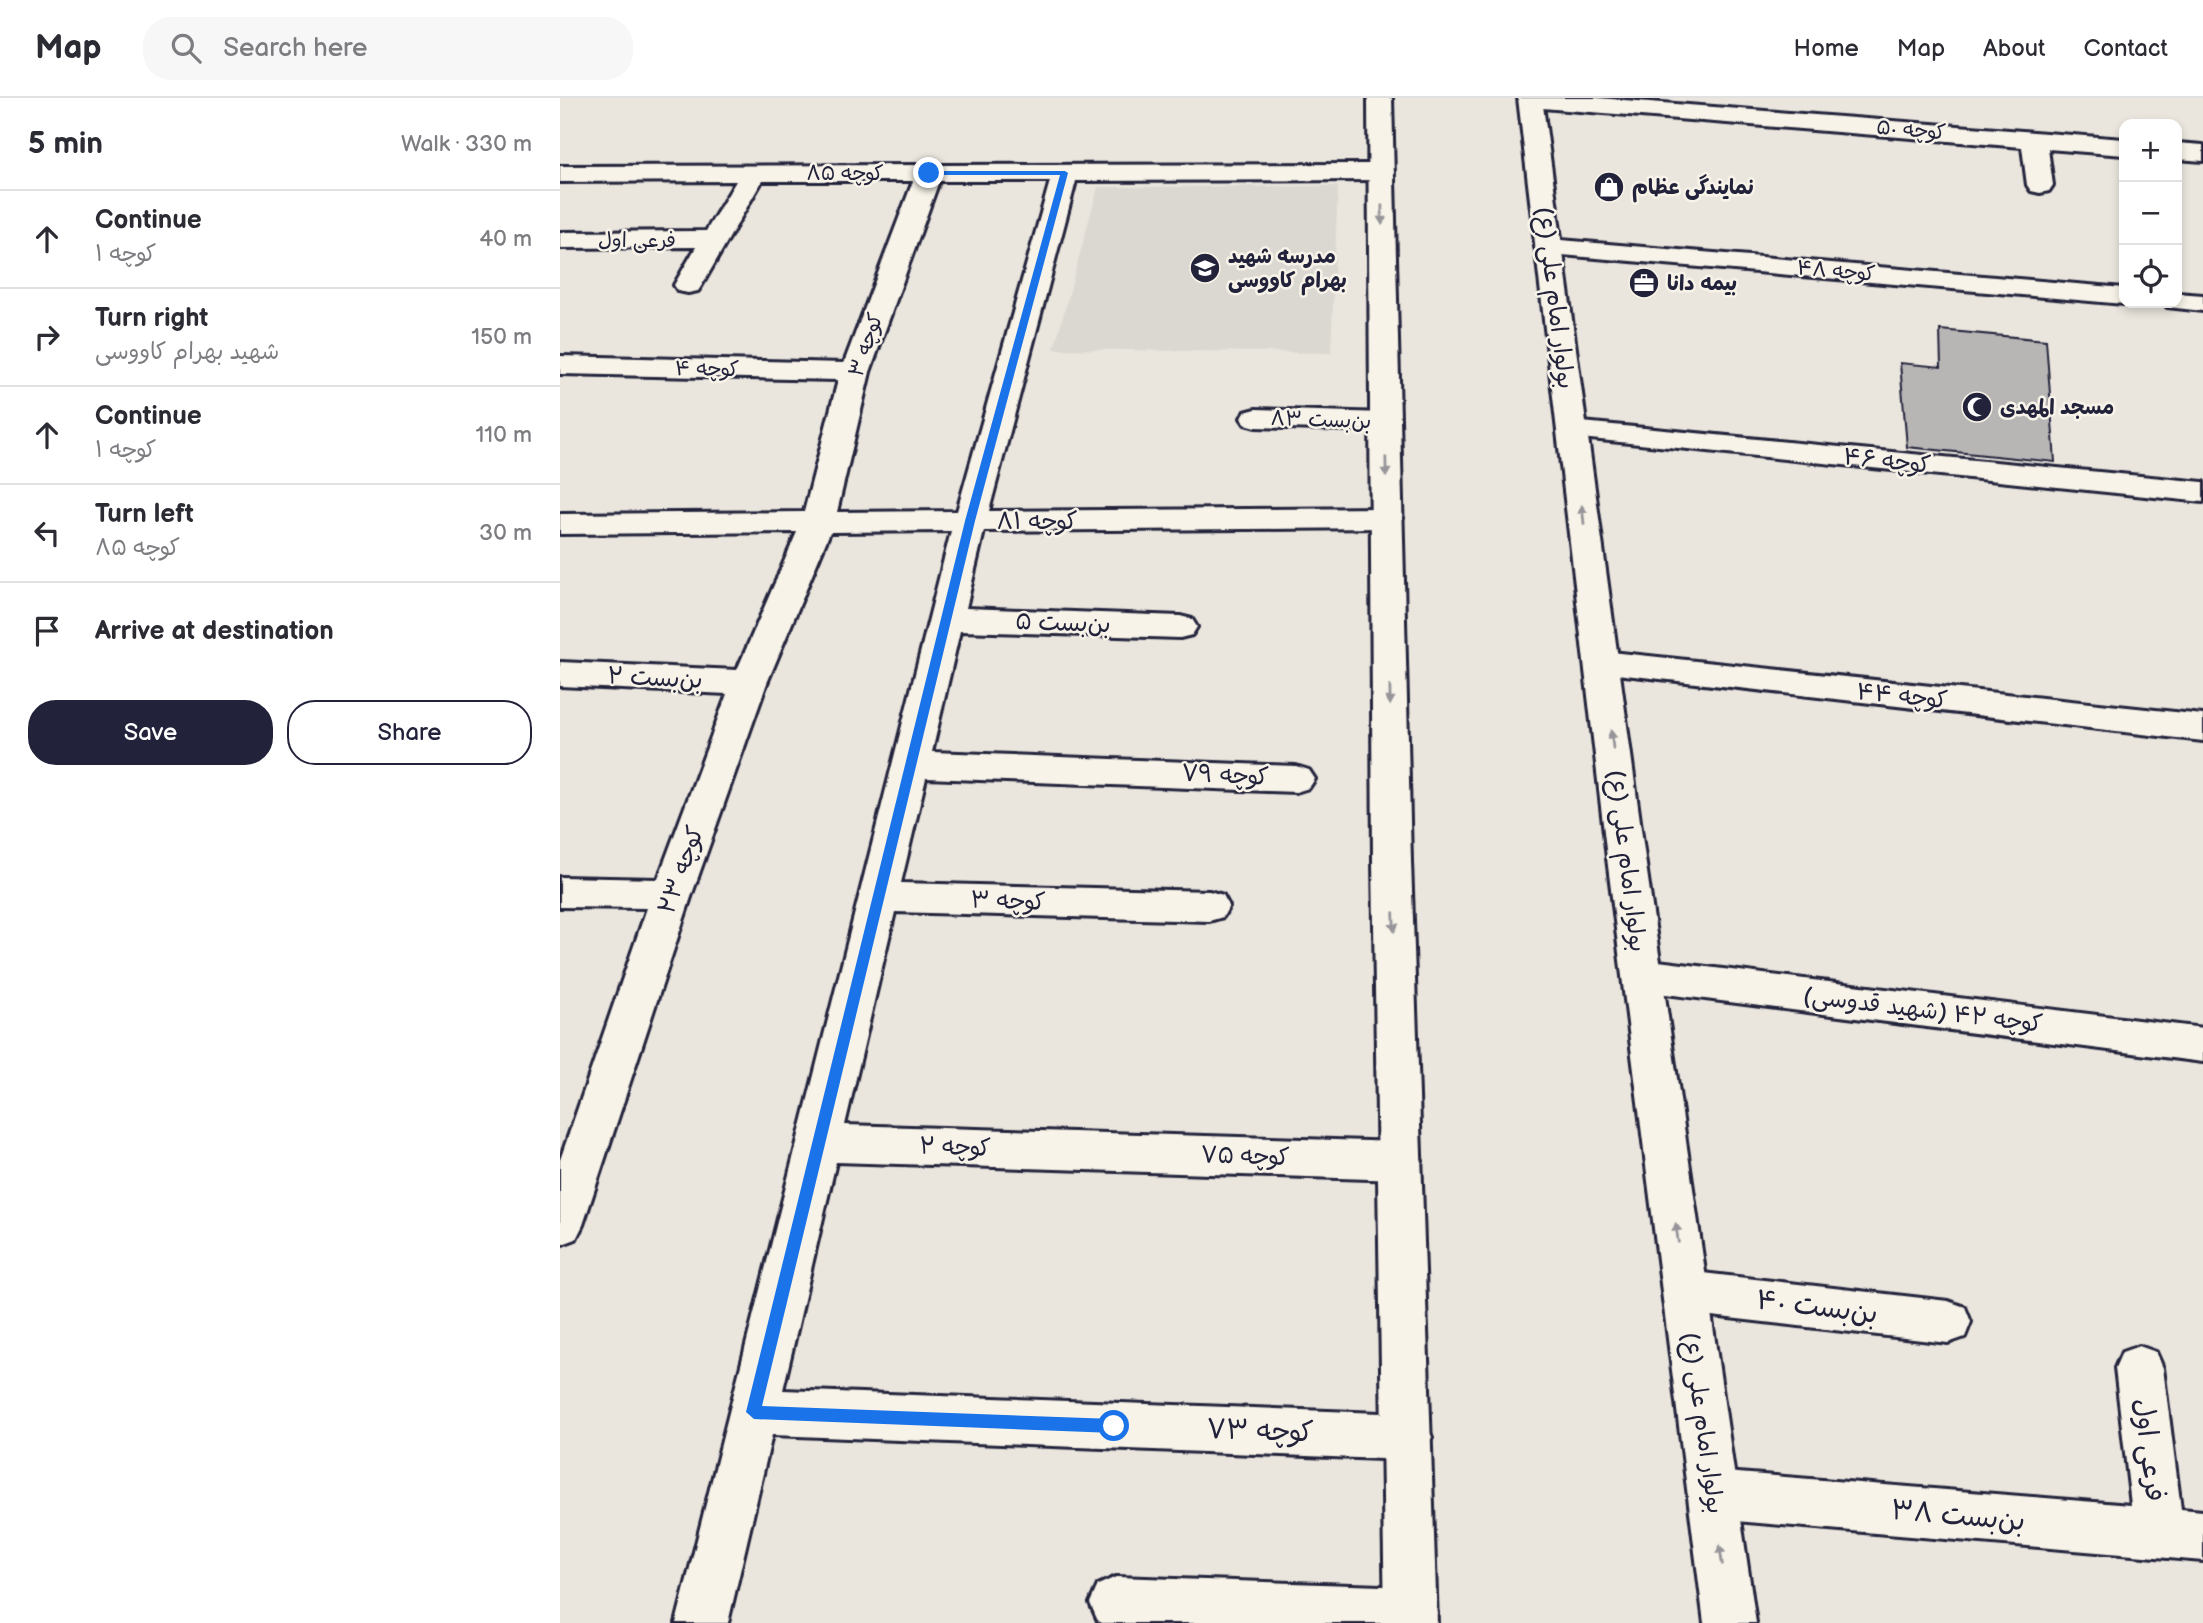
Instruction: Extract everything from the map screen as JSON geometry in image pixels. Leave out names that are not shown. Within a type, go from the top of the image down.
[{"type":"street","points":[[1116,1603],[1411,1618],[1380,98]]},
{"type":"street","name":"کوچه ۵۰","points":[[1530,99],[2119,147]]},
{"type":"street","name":"بولوار امام علی (ع)","points":[[1530,99],[1642,975],[1730,1623]]},
{"type":"street","points":[[2034,140],[2040,184]]},
{"type":"street","points":[[2182,151],[2203,153]]},
{"type":"street","name":"کوچه ۸۵","points":[[560,174],[1381,172]]},
{"type":"street","name":"کوچه ۳","points":[[818,523],[855,372],[929,173]]},
{"type":"street","points":[[702,1623],[970,521],[1065,173]]},
{"type":"street","points":[[688,285],[752,174]]},
{"type":"street","name":"فرعی اول","points":[[560,240],[714,239]]},
{"type":"street","name":"کوچه ۴۸","points":[[1549,247],[2119,296]]},
{"type":"street","points":[[2182,301],[2203,303]]},
{"type":"street","name":"کوچه ۴","points":[[560,366],[855,372]]},
{"type":"street","name":"بن‌بست ۸۳","points":[[1256,418],[1385,422]]},
{"type":"street","name":"کوچه ۴۶","points":[[1572,430],[2203,492]]},
{"type":"street","name":"کوچه ۸۱","points":[[560,524],[1387,518]]},
{"type":"street","name":"کوچه ۲۳","points":[[560,1224],[671,894],[749,683],[818,523]]},
{"type":"street","name":"بن‌بست ۵","points":[[946,619],[1180,626]]},
{"type":"street","name":"کوچه ۴۴","points":[[1602,663],[2203,728]]},
{"type":"street","name":"بن‌بست ۲","points":[[560,674],[749,683]]},
{"type":"street","name":"کوچه ۷۹","points":[[911,764],[1296,779]]},
{"type":"street","points":[[560,892],[671,894]]},
{"type":"street","name":"کوچه ۳","points":[[879,897],[1209,906]]},
{"type":"street","name":"کوچه ۴۲ (شهید قدوسی)","points":[[1642,975],[2203,1045]]},
{"type":"street","name":"کوچه ۲","points":[[819,1143],[1090,1151]]},
{"type":"street","name":"کوچه ۷۵","points":[[1090,1151],[1400,1161]]},
{"type":"street","name":"بن‌بست ۴۰","points":[[1685,1292],[1948,1322]]},
{"type":"street","name":"فرعی اول","points":[[2139,1368],[2181,1534]]},
{"type":"street","name":"کوچه ۷۳","points":[[754,1412],[1407,1437]]},
{"type":"street","name":"بن‌بست ۳۸","points":[[1713,1495],[2181,1534]]},
{"type":"shaded area","name":"مدرسه شهید بهرام کاووسی","points":[[1338,186],[1331,353],[1054,349],[1098,187]]},
{"type":"building","name":"مسجد المهدی","points":[[1940,330],[2046,340],[2055,462],[1907,447],[1900,363],[1941,367]]},
{"type":"place","name":"نمایندگی عظام","points":[[1609,187]]},
{"type":"place","name":"مدرسه شهید بهرام کاووسی","points":[[1205,268]]},
{"type":"place","name":"بیمه دانا","points":[[1644,283]]},
{"type":"place","name":"مسجد المهدی","points":[[1977,407]]},
{"type":"route","points":[[929,173],[1065,173],[970,521],[754,1412],[1114,1426]]}]
